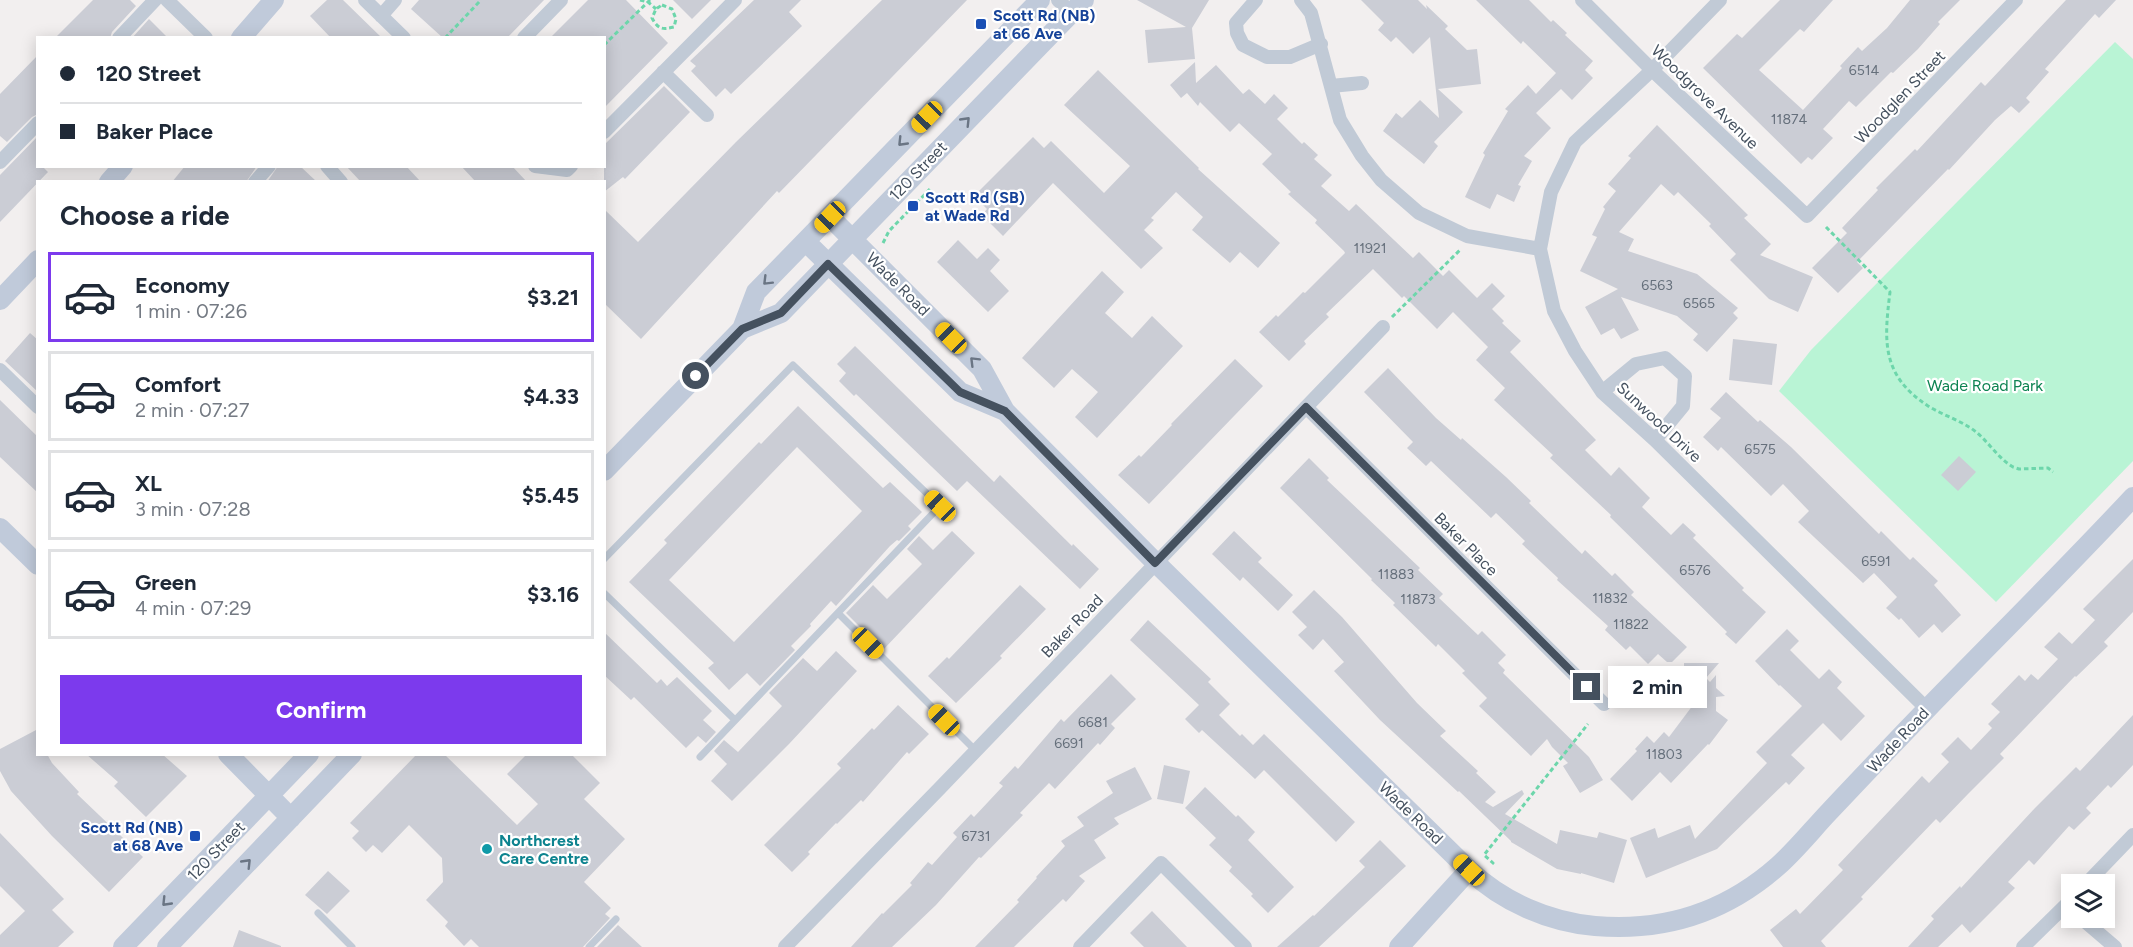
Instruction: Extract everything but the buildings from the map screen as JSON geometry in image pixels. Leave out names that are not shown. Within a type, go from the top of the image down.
[{"type":"street","points":[[121,36],[155,0]]},
{"type":"street","points":[[167,0],[204,36]]},
{"type":"street","points":[[242,36],[274,0]]},
{"type":"street","points":[[365,0],[402,36]]},
{"type":"street","points":[[381,16],[395,0]]},
{"type":"street","points":[[526,36],[561,0]]},
{"type":"street","points":[[606,130],[735,0]]},
{"type":"street","name":"120 Street","points":[[606,469],[742,329],[756,292],[1040,0]]},
{"type":"street","points":[[1256,0],[1236,23],[1237,33],[1243,45],[1267,57],[1290,57],[1321,44]]},
{"type":"street","points":[[1301,0],[1311,13],[1340,120],[1362,156],[1381,180],[1419,213],[1467,236],[1540,249]]},
{"type":"street","name":"Woodgrove Avenue","points":[[1582,0],[1806,216]]},
{"type":"street","name":"Sunwood Drive","points":[[1720,0],[1652,70],[1575,142],[1551,192],[1540,249],[1554,311],[1575,351],[1602,392],[1655,440],[1927,709]]},
{"type":"street","name":"Woodglen Street","points":[[1806,216],[2016,0]]},
{"type":"street","name":"120 Street","points":[[742,329],[781,313],[1072,4]]},
{"type":"street","points":[[663,72],[707,115]]},
{"type":"street","points":[[1331,86],[1362,82]]},
{"type":"street","points":[[0,162],[36,125]]},
{"type":"street","points":[[112,180],[121,168]]},
{"type":"street","points":[[257,180],[267,168]]},
{"type":"street","points":[[329,168],[339,180]]},
{"type":"street","points":[[551,168],[567,170],[569,168]]},
{"type":"street","name":"Wade Road","points":[[830,217],[982,369],[1005,411],[1155,563],[1469,870],[1481,881],[1526,908],[1571,924],[1624,929],[1660,925],[1693,917],[1727,902],[1779,866],[1927,709],[2133,497]]},
{"type":"street","name":"Wade Road","points":[[806,242],[960,392],[1005,411]]},
{"type":"street","points":[[0,300],[36,262]]},
{"type":"street","name":"Baker Road","points":[[785,947],[1383,327]]},
{"type":"street","points":[[1602,392],[1636,364],[1665,358],[1685,376],[1683,406],[1655,440]]},
{"type":"street","points":[[0,370],[36,405]]},
{"type":"street","name":"Baker Place","points":[[1306,407],[1604,704]]},
{"type":"street","points":[[0,528],[36,563]]},
{"type":"street","points":[[230,756],[291,818]]},
{"type":"street","name":"120 Street","points":[[123,947],[307,756]]},
{"type":"street","name":"120 Street","points":[[167,947],[350,756]]},
{"type":"street","points":[[2096,874],[2133,835]]},
{"type":"street","points":[[1080,947],[1161,863],[1245,947]]},
{"type":"street","points":[[1399,947],[1469,870]]},
{"type":"street","points":[[2023,947],[2061,912]]},
{"type":"street","points":[[2093,928],[2115,947]]},
{"type":"lane","points":[[606,557],[793,365],[940,506],[700,757]]},
{"type":"lane","points":[[606,595],[735,720]]},
{"type":"lane","points":[[838,613],[975,750]]},
{"type":"lane","points":[[318,913],[352,947]]},
{"type":"lane","points":[[589,947],[616,919]]},
{"type":"path","points":[[447,36],[481,0]]},
{"type":"path","points":[[641,0],[649,1],[656,9]]},
{"type":"path","points":[[606,43],[649,1]]},
{"type":"path","points":[[662,5],[672,9],[676,19],[674,27],[662,30],[656,26],[652,18],[656,9],[662,5]]},
{"type":"path","points":[[1827,227],[1890,292],[1885,332],[1887,346],[1892,362],[1906,386],[1929,407],[1972,428],[2013,467],[2019,469],[2048,468],[2053,472]]},
{"type":"path","points":[[1383,327],[1461,249]]},
{"type":"path","points":[[1484,855],[1588,724]]},
{"type":"green space","name":"Wade Road Park","points":[[2115,42],[2133,59],[2133,461],[1996,602],[1779,391],[1811,350]]},
{"type":"place","name":"Scott Rd (NB) at 66 Ave","points":[[981,24]]},
{"type":"place","name":"Scott Rd (SB) at Wade Rd","points":[[913,206]]},
{"type":"place","name":"Scott Rd (NB) at 68 Ave","points":[[195,836]]},
{"type":"place","name":"Northcrest Care Centre","points":[[487,849]]},
{"type":"route","points":[[696,376],[742,329],[781,313],[828,264],[960,392],[1005,411],[1155,563],[1306,407],[1587,687]]}]
